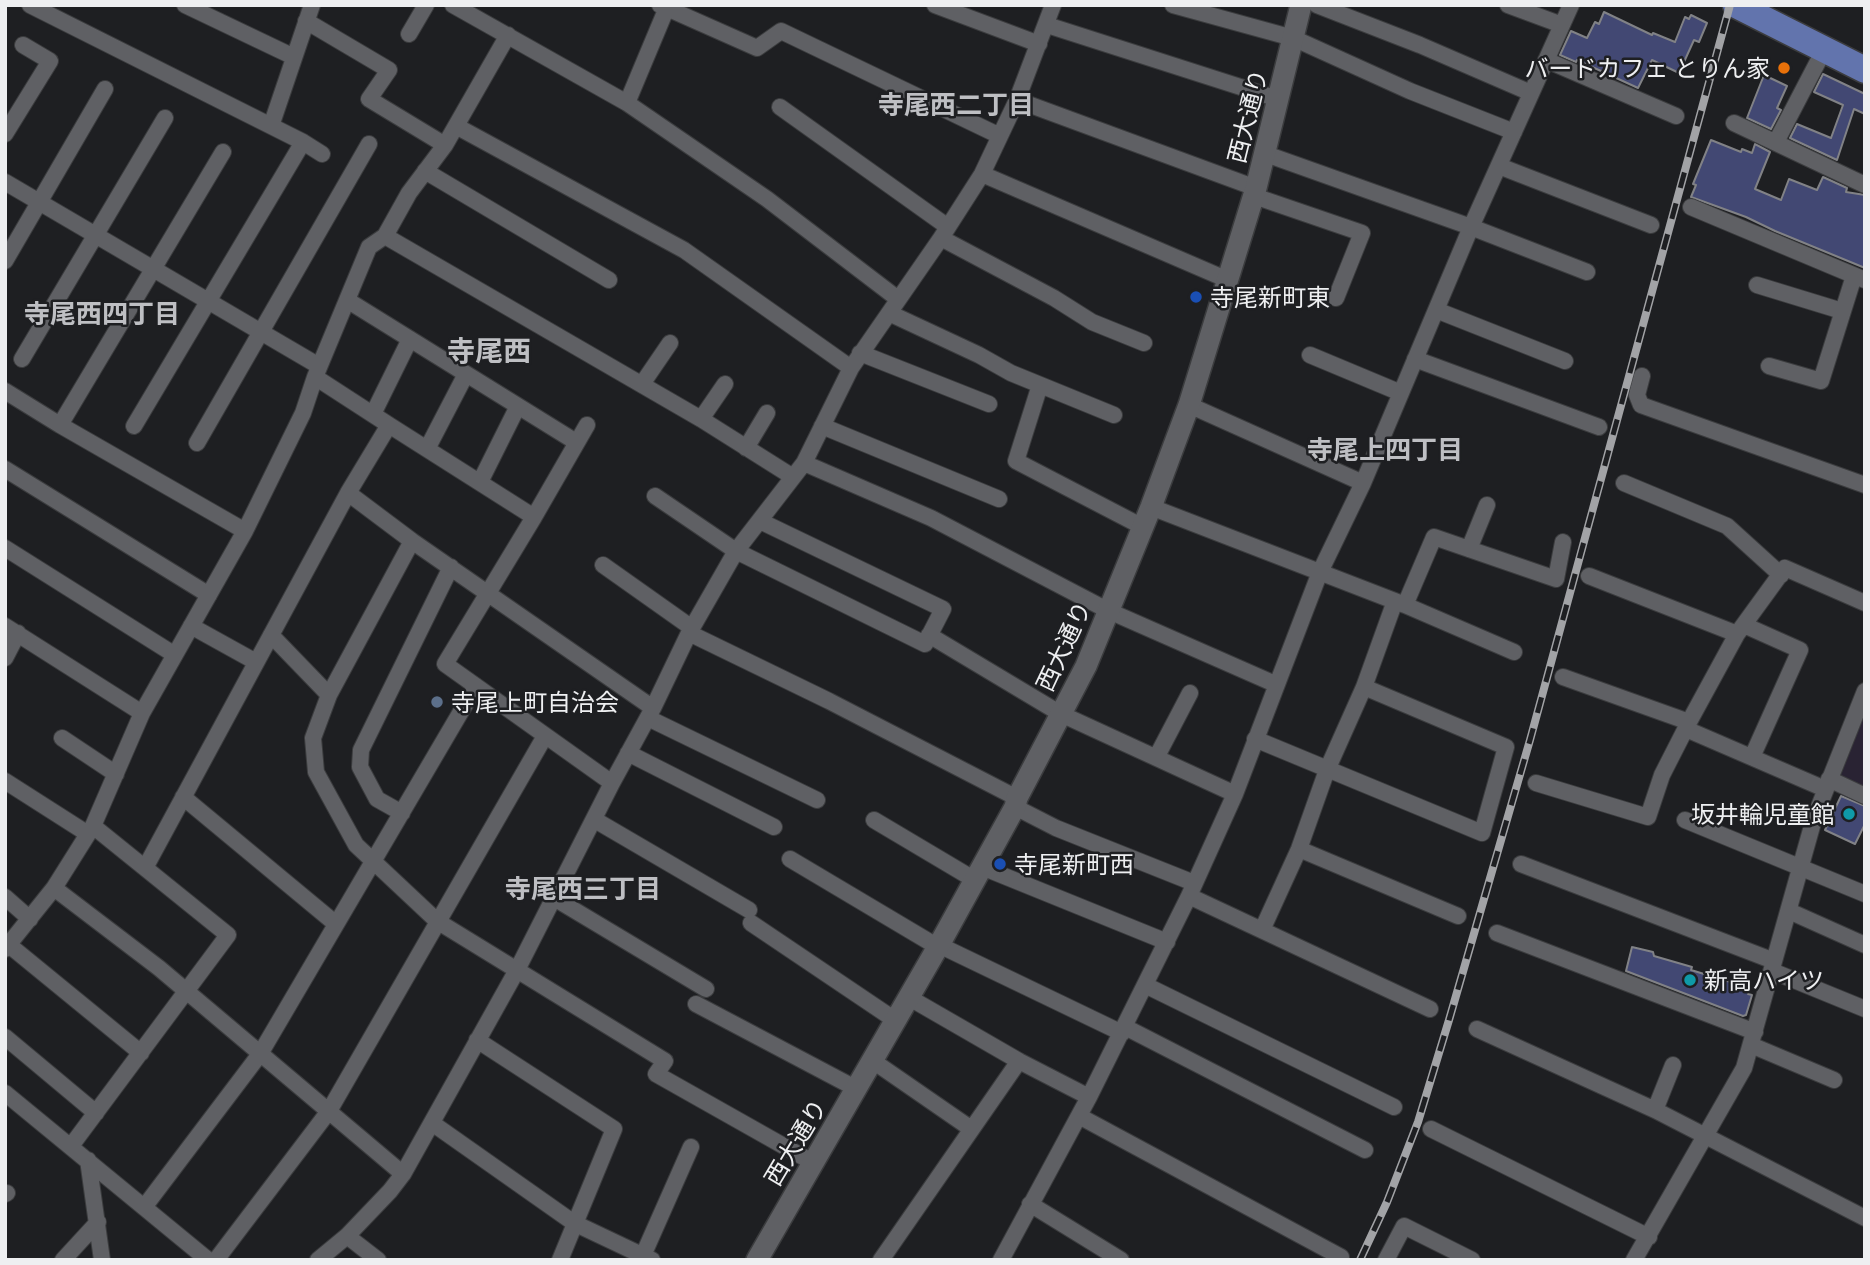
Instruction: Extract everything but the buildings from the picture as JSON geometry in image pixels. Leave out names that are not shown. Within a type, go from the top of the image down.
[{"type":"main road","points":[[1744,7],[1865,70]]},
{"type":"street","points":[[30,5],[322,154]]},
{"type":"street","points":[[185,5],[295,57]]},
{"type":"street","points":[[271,126],[312,5]]},
{"type":"street","points":[[409,34],[426,5]]},
{"type":"street","points":[[453,5],[627,103],[767,199],[898,299]]},
{"type":"street","points":[[935,5],[1039,44]]},
{"type":"street","points":[[318,1260],[347,1236],[403,1174],[517,970],[690,631],[736,551],[804,463],[850,368],[982,174],[1017,100],[1053,5]]},
{"type":"street","points":[[1172,5],[1293,38],[1410,91],[1514,132]]},
{"type":"street","name":"西大通り","points":[[757,1260],[939,946],[1086,666],[1189,405],[1255,192],[1301,5]]},
{"type":"street","points":[[1317,5],[1420,45],[1531,93]]},
{"type":"street","points":[[1508,5],[1562,25]]},
{"type":"street","points":[[1002,1260],[1090,1097],[1192,890],[1235,794],[1320,572],[1363,483],[1471,227],[1571,5]]},
{"type":"street","points":[[627,103],[665,6],[757,48],[781,31],[1000,135]]},
{"type":"street","points":[[306,21],[389,70],[369,99],[444,145]]},
{"type":"street","points":[[1047,25],[1278,99]]},
{"type":"street","points":[[141,1053],[7,947],[54,888],[90,830],[142,713],[246,531],[303,413],[317,372],[369,247],[385,236],[409,194],[444,145],[508,35]]},
{"type":"street","points":[[5,134],[50,61],[23,45]]},
{"type":"street","points":[[1776,142],[1824,50]]},
{"type":"street","points":[[1546,60],[1676,116]]},
{"type":"street","points":[[5,261],[105,89]]},
{"type":"street","points":[[1017,100],[1362,233],[1336,298]]},
{"type":"street","points":[[780,107],[944,233],[1092,323],[1144,343]]},
{"type":"street","points":[[22,359],[165,118]]},
{"type":"street","points":[[1734,123],[1865,185]]},
{"type":"street","points":[[456,125],[684,250],[850,368]]},
{"type":"street","points":[[134,426],[303,142]]},
{"type":"street","points":[[197,443],[369,144]]},
{"type":"street","points":[[60,425],[223,152]]},
{"type":"street","points":[[1263,153],[1471,227],[1587,272]]},
{"type":"street","points":[[1499,166],[1651,225]]},
{"type":"street","points":[[425,171],[609,280]]},
{"type":"street","points":[[982,174],[1228,280]]},
{"type":"street","points":[[5,182],[98,234],[260,332],[389,425],[534,517]]},
{"type":"street","points":[[1691,207],[1859,278],[1842,312],[1821,381],[1769,366]]},
{"type":"street","points":[[385,236],[642,384],[793,477]]},
{"type":"street","points":[[1757,285],[1842,312]]},
{"type":"street","points":[[347,300],[576,442]]},
{"type":"street","points":[[1436,310],[1565,362]]},
{"type":"street","points":[[888,313],[979,355],[1011,373],[1114,415]]},
{"type":"street","points":[[373,414],[410,339]]},
{"type":"street","points":[[642,384],[670,343]]},
{"type":"street","points":[[860,353],[989,404]]},
{"type":"street","points":[[1310,355],[1401,393]]},
{"type":"street","points":[[1415,359],[1599,427]]},
{"type":"street","points":[[427,449],[466,374]]},
{"type":"street","points":[[1642,376],[1637,395],[1641,405],[1865,485]]},
{"type":"street","points":[[701,419],[725,384]]},
{"type":"street","points":[[1040,385],[1016,461],[1147,517],[1320,572],[1514,652]]},
{"type":"street","points":[[5,391],[246,531]]},
{"type":"street","points":[[1189,405],[1363,483]]},
{"type":"street","points":[[480,482],[518,406]]},
{"type":"street","points":[[746,448],[767,413]]},
{"type":"street","points":[[145,868],[348,493],[389,425]]},
{"type":"street","points":[[587,425],[445,664],[612,783]]},
{"type":"street","points":[[822,426],[999,499]]},
{"type":"street","points":[[804,463],[930,518],[1109,611],[1275,684]]},
{"type":"street","points":[[5,469],[209,595]]},
{"type":"street","points":[[1624,483],[1727,526],[1781,575]]},
{"type":"street","points":[[348,493],[412,541],[489,592],[650,713],[817,800]]},
{"type":"street","points":[[655,496],[736,551],[925,643],[943,609],[760,521]]},
{"type":"street","points":[[1469,549],[1487,505]]},
{"type":"street","points":[[1262,930],[1299,849],[1327,770],[1400,603],[1434,537],[1556,579],[1563,542]]},
{"type":"street","points":[[412,541],[329,695],[313,738],[316,772],[356,845],[437,921],[665,1061],[656,1074],[812,1162]]},
{"type":"street","points":[[5,548],[175,656]]},
{"type":"street","points":[[603,565],[690,631],[829,701],[1016,802],[1056,828],[1192,890],[1262,930],[1430,1009]]},
{"type":"street","points":[[402,813],[377,799],[372,792],[360,767],[360,750],[451,567]]},
{"type":"street","points":[[1536,783],[1648,817],[1662,775],[1687,725],[1741,629],[1785,568],[1865,603]]},
{"type":"street","points":[[1589,576],[1800,649],[1752,757]]},
{"type":"street","points":[[191,626],[256,662]]},
{"type":"street","points":[[5,658],[12,630],[142,713]]},
{"type":"street","points":[[271,635],[329,695]]},
{"type":"street","points":[[929,635],[1061,714],[1235,794]]},
{"type":"street","points":[[1563,677],[1687,725],[1752,757],[1865,796]]},
{"type":"street","points":[[145,1206],[260,1054],[476,686]]},
{"type":"street","points":[[1255,739],[1482,833],[1506,747],[1364,687]]},
{"type":"street","points":[[1634,1260],[1744,1068],[1814,820],[1865,691]]},
{"type":"street","points":[[1157,756],[1191,693]]},
{"type":"street","points":[[216,1260],[329,1111],[545,736]]},
{"type":"street","points":[[62,738],[116,774]]},
{"type":"street","points":[[628,753],[774,827]]},
{"type":"street","points":[[5,781],[90,830],[145,868],[228,934],[71,1146]]},
{"type":"street","points":[[183,797],[336,924]]},
{"type":"street","points":[[595,820],[750,916],[895,1020]]},
{"type":"street","points":[[874,820],[978,874],[1167,942]]},
{"type":"street","points":[[1685,820],[1865,894]]},
{"type":"street","points":[[1299,849],[1458,915]]},
{"type":"street","points":[[790,859],[939,946],[1123,1030],[1365,1150]]},
{"type":"street","points":[[1521,864],[1773,966],[1865,1009]]},
{"type":"street","points":[[54,888],[159,968],[403,1174]]},
{"type":"street","points":[[5,898],[30,919]]},
{"type":"street","points":[[554,898],[706,989]]},
{"type":"street","points":[[1788,911],[1865,945]]},
{"type":"street","points":[[1497,933],[1753,1039],[1834,1080]]},
{"type":"street","points":[[1145,985],[1394,1107]]},
{"type":"street","points":[[908,998],[1090,1097]]},
{"type":"street","points":[[696,1004],[857,1089]]},
{"type":"street","points":[[1476,1029],[1655,1110],[1865,1218]]},
{"type":"street","points":[[5,1037],[96,1113]]},
{"type":"street","points":[[477,1040],[614,1129],[559,1260]]},
{"type":"street","points":[[881,1260],[1019,1060]]},
{"type":"street","points":[[873,1061],[970,1128]]},
{"type":"street","points":[[1655,1110],[1673,1065]]},
{"type":"street","points":[[5,1093],[208,1260]]},
{"type":"street","points":[[1079,1116],[1341,1257],[1340,1260]]},
{"type":"street","points":[[432,1123],[574,1223],[646,1258],[691,1147]]},
{"type":"street","points":[[1431,1129],[1648,1237]]},
{"type":"street","points":[[88,1160],[102,1260]]},
{"type":"street","points":[[1030,1204],[1098,1254],[1121,1260]]},
{"type":"street","points":[[63,1260],[98,1222]]},
{"type":"street","points":[[1387,1260],[1404,1226],[1472,1260]]},
{"type":"street","points":[[347,1236],[379,1260]]},
{"type":"shaded area","points":[[1865,711],[1865,789],[1837,777]]},
{"type":"railway","points":[[1360,1260],[1387,1202],[1418,1122],[1449,1020],[1530,740],[1730,5]]},
{"type":"place","name":"バードカフェ とりん家","points":[[1784,68]]},
{"type":"place","name":"寺尾新町東","points":[[1196,297]]},
{"type":"place","name":"寺尾上町自治会","points":[[437,702]]},
{"type":"place","name":"坂井輪児童館","points":[[1849,814]]},
{"type":"place","name":"寺尾新町西","points":[[1000,864]]},
{"type":"place","name":"新高ハイツ","points":[[1690,980]]},
{"type":"district","name":"寺尾西二丁目","points":[[956,104]]},
{"type":"district","name":"寺尾西四丁目","points":[[102,313]]},
{"type":"district","name":"寺尾西","points":[[489,350]]},
{"type":"district","name":"寺尾上四丁目","points":[[1385,449]]},
{"type":"district","name":"寺尾西三丁目","points":[[583,888]]}]
